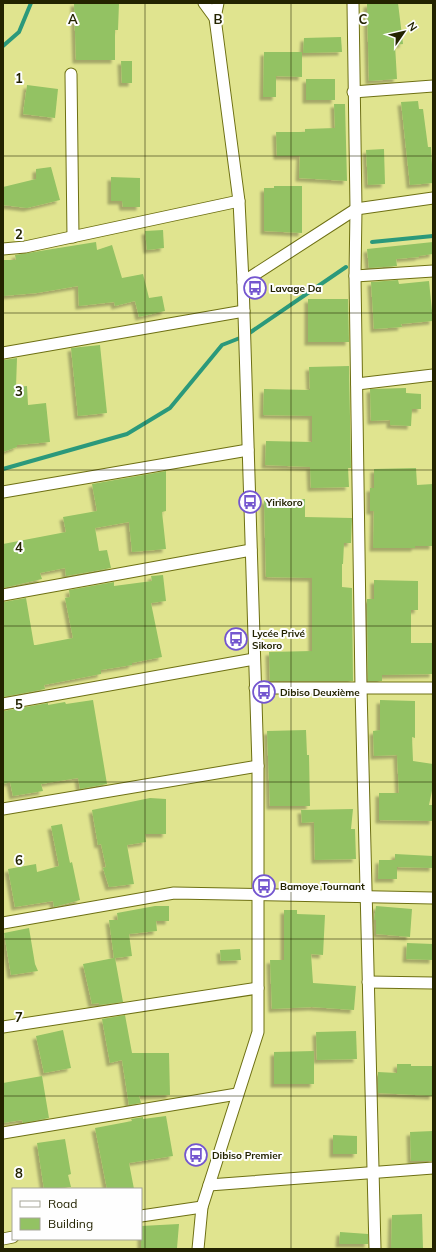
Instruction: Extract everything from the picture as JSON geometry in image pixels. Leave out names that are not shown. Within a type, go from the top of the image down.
[{"type":"street","points":[[204,3],[215,18]]},
{"type":"street","points":[[198,1249],[202,1207],[258,1032],[258,766],[243,282],[239,201],[215,18],[218,3]]},
{"type":"street","points":[[354,3],[356,209],[355,276],[361,688],[375,1249]]},
{"type":"street","points":[[71,74],[73,237]]},
{"type":"street","points":[[354,92],[433,86]]},
{"type":"street","points":[[243,282],[356,209],[433,198]]},
{"type":"street","points":[[3,249],[25,247],[239,201]]},
{"type":"street","points":[[355,276],[433,270]]},
{"type":"street","points":[[3,353],[244,311]]},
{"type":"street","points":[[357,384],[433,375]]},
{"type":"street","points":[[3,492],[248,450]]},
{"type":"street","points":[[3,595],[251,550]]},
{"type":"street","points":[[3,704],[254,659]]},
{"type":"street","points":[[255,688],[433,688]]},
{"type":"street","points":[[3,809],[258,766]]},
{"type":"street","points":[[3,923],[174,893],[433,898]]},
{"type":"street","points":[[368,982],[433,983]]},
{"type":"street","points":[[3,1027],[258,988]]},
{"type":"street","points":[[3,1133],[237,1094]]},
{"type":"street","points":[[209,1185],[433,1168]]},
{"type":"street","points":[[142,1216],[202,1207]]},
{"type":"building","points":[[74,3],[119,3],[118,30],[115,30],[115,60],[76,60]]},
{"type":"building","points":[[398,3],[403,44],[395,45],[397,79],[369,81],[367,4]]},
{"type":"building","points":[[341,37],[342,52],[303,53],[304,38]]},
{"type":"building","points":[[264,52],[302,52],[302,77],[276,76],[276,97],[263,97]]},
{"type":"building","points":[[121,61],[132,61],[132,83],[122,83]]},
{"type":"building","points":[[306,79],[335,79],[335,100],[306,100]]},
{"type":"building","points":[[27,85],[58,89],[55,118],[23,114]]},
{"type":"building","points":[[418,101],[419,109],[423,109],[428,147],[431,147],[433,183],[410,185],[401,102]]},
{"type":"building","points":[[334,104],[345,104],[347,181],[299,178],[300,156],[277,156],[276,132],[305,132],[305,129],[335,128]]},
{"type":"building","points":[[384,149],[385,184],[368,185],[366,150]]},
{"type":"building","points":[[51,167],[60,200],[27,208],[3,205],[3,187],[36,179],[36,169]]},
{"type":"building","points":[[111,177],[140,178],[140,207],[123,207],[122,201],[111,201]]},
{"type":"building","points":[[274,186],[302,186],[302,233],[264,231],[264,188],[274,188]]},
{"type":"building","points":[[163,230],[164,248],[147,250],[145,231]]},
{"type":"building","points":[[96,242],[97,250],[112,245],[122,278],[143,274],[149,298],[162,296],[165,311],[139,317],[135,301],[115,306],[114,302],[79,306],[78,286],[37,293],[3,296],[3,260],[16,260],[15,255]]},
{"type":"building","points":[[433,242],[433,254],[396,259],[397,266],[369,268],[367,249]]},
{"type":"building","points":[[398,280],[399,284],[429,281],[433,321],[401,324],[402,327],[374,329],[371,282]]},
{"type":"building","points":[[308,299],[348,299],[349,342],[308,342]]},
{"type":"building","points":[[100,345],[107,413],[78,416],[71,348]]},
{"type":"building","points":[[17,358],[16,387],[27,386],[28,405],[46,403],[50,442],[17,445],[17,447],[3,452],[3,360]]},
{"type":"building","points":[[349,366],[351,468],[348,468],[349,487],[311,488],[310,467],[265,465],[266,441],[312,442],[312,416],[263,415],[264,389],[310,390],[309,367]]},
{"type":"building","points":[[406,388],[406,393],[421,394],[421,409],[412,409],[411,426],[390,425],[390,420],[371,421],[370,389]]},
{"type":"building","points":[[416,468],[417,485],[433,484],[433,546],[415,546],[415,548],[373,548],[374,511],[370,511],[370,488],[374,488],[374,469]]},
{"type":"building","points":[[166,471],[166,511],[162,512],[166,549],[132,552],[129,522],[95,528],[99,551],[107,550],[111,568],[66,576],[65,568],[40,573],[42,579],[3,588],[3,544],[66,532],[63,517],[97,511],[92,484]]},
{"type":"building","points":[[305,499],[305,517],[352,518],[351,543],[344,543],[342,587],[352,588],[353,681],[270,681],[269,652],[312,651],[312,578],[266,577],[264,500]]},
{"type":"building","points":[[163,575],[166,601],[151,603],[162,657],[132,663],[132,665],[101,670],[101,674],[44,685],[45,689],[3,697],[3,602],[26,598],[34,645],[36,645],[73,638],[65,598],[70,597],[69,590],[114,582],[114,586],[152,581],[151,576]]},
{"type":"building","points":[[374,580],[418,581],[418,610],[411,610],[411,643],[433,643],[433,674],[382,675],[382,681],[368,681],[367,599],[374,599]]},
{"type":"building","points":[[93,700],[107,784],[80,789],[78,778],[41,784],[43,791],[13,796],[10,782],[3,784],[3,711],[48,703],[48,705],[65,702],[66,704]]},
{"type":"building","points":[[380,700],[415,701],[415,738],[412,737],[413,761],[433,764],[433,786],[429,805],[433,805],[433,821],[379,820],[379,793],[399,793],[397,755],[374,756],[373,731],[380,730]]},
{"type":"building","points":[[306,730],[307,755],[309,755],[310,806],[270,806],[267,731]]},
{"type":"building","points":[[150,798],[166,799],[166,834],[145,834],[146,842],[127,845],[134,884],[109,887],[103,868],[106,867],[101,844],[98,845],[92,810]]},
{"type":"building","points":[[353,809],[351,829],[355,829],[356,859],[315,860],[314,822],[302,823],[301,810]]},
{"type":"building","points":[[62,824],[70,863],[72,862],[80,900],[54,907],[53,901],[15,907],[8,869],[36,864],[37,872],[59,866],[51,826]]},
{"type":"building","points":[[395,854],[433,856],[433,868],[397,867],[397,879],[378,879],[379,860],[395,860]]},
{"type":"building","points":[[155,906],[169,906],[169,921],[156,921],[157,931],[129,934],[132,956],[115,958],[123,1002],[99,1005],[99,1003],[92,1004],[83,964],[114,958],[109,920],[118,920],[117,913]]},
{"type":"building","points":[[376,906],[412,909],[410,937],[376,934],[376,920],[374,920]]},
{"type":"building","points":[[284,910],[297,910],[297,914],[325,915],[323,955],[311,954],[313,983],[356,986],[354,1010],[312,1007],[272,1009],[270,960],[284,960]]},
{"type":"building","points":[[29,928],[35,964],[38,971],[11,975],[4,933]]},
{"type":"building","points":[[407,943],[433,944],[433,960],[406,959]]},
{"type":"building","points":[[240,949],[241,960],[221,961],[220,950]]},
{"type":"building","points":[[125,1015],[132,1053],[169,1053],[170,1095],[139,1096],[141,1103],[129,1105],[122,1060],[110,1063],[102,1019]]},
{"type":"building","points":[[63,1030],[71,1068],[44,1073],[36,1036]]},
{"type":"building","points":[[356,1031],[357,1059],[317,1060],[316,1032]]},
{"type":"building","points":[[314,1051],[314,1084],[274,1084],[274,1052]]},
{"type":"building","points":[[397,1064],[411,1064],[411,1066],[433,1066],[433,1096],[378,1093],[378,1072],[397,1073]]},
{"type":"building","points":[[42,1076],[49,1118],[23,1123],[22,1120],[3,1123],[3,1083]]},
{"type":"building","points":[[166,1116],[173,1156],[129,1163],[134,1188],[107,1188],[95,1128],[132,1121],[131,1119],[143,1117],[143,1119]]},
{"type":"building","points":[[433,1131],[433,1161],[411,1161],[410,1132]]},
{"type":"building","points":[[333,1135],[357,1136],[357,1154],[333,1154]]},
{"type":"building","points":[[65,1139],[71,1174],[68,1175],[71,1187],[44,1188],[37,1143]]},
{"type":"building","points":[[422,1214],[423,1249],[391,1249],[392,1215]]},
{"type":"building","points":[[179,1224],[177,1248],[141,1249],[142,1226]]},
{"type":"building","points":[[340,1232],[368,1234],[368,1244],[339,1244]]},
{"type":"waterway","points":[[3,46],[19,32],[31,3]]},
{"type":"waterway","points":[[372,242],[433,236]]},
{"type":"waterway","points":[[3,469],[127,434],[170,408],[222,345],[245,336],[346,267]]},
{"type":"place","name":"Lavage Da","points":[[255,288]]},
{"type":"place","name":"Yirikoro","points":[[250,502]]},
{"type":"place","name":"Lycée Privé Sikoro","points":[[236,639]]},
{"type":"place","name":"Dibiso Deuxième","points":[[264,692]]},
{"type":"place","name":"Bamoye Tournant","points":[[264,886]]},
{"type":"place","name":"Dibiso Premier","points":[[196,1155]]}]
